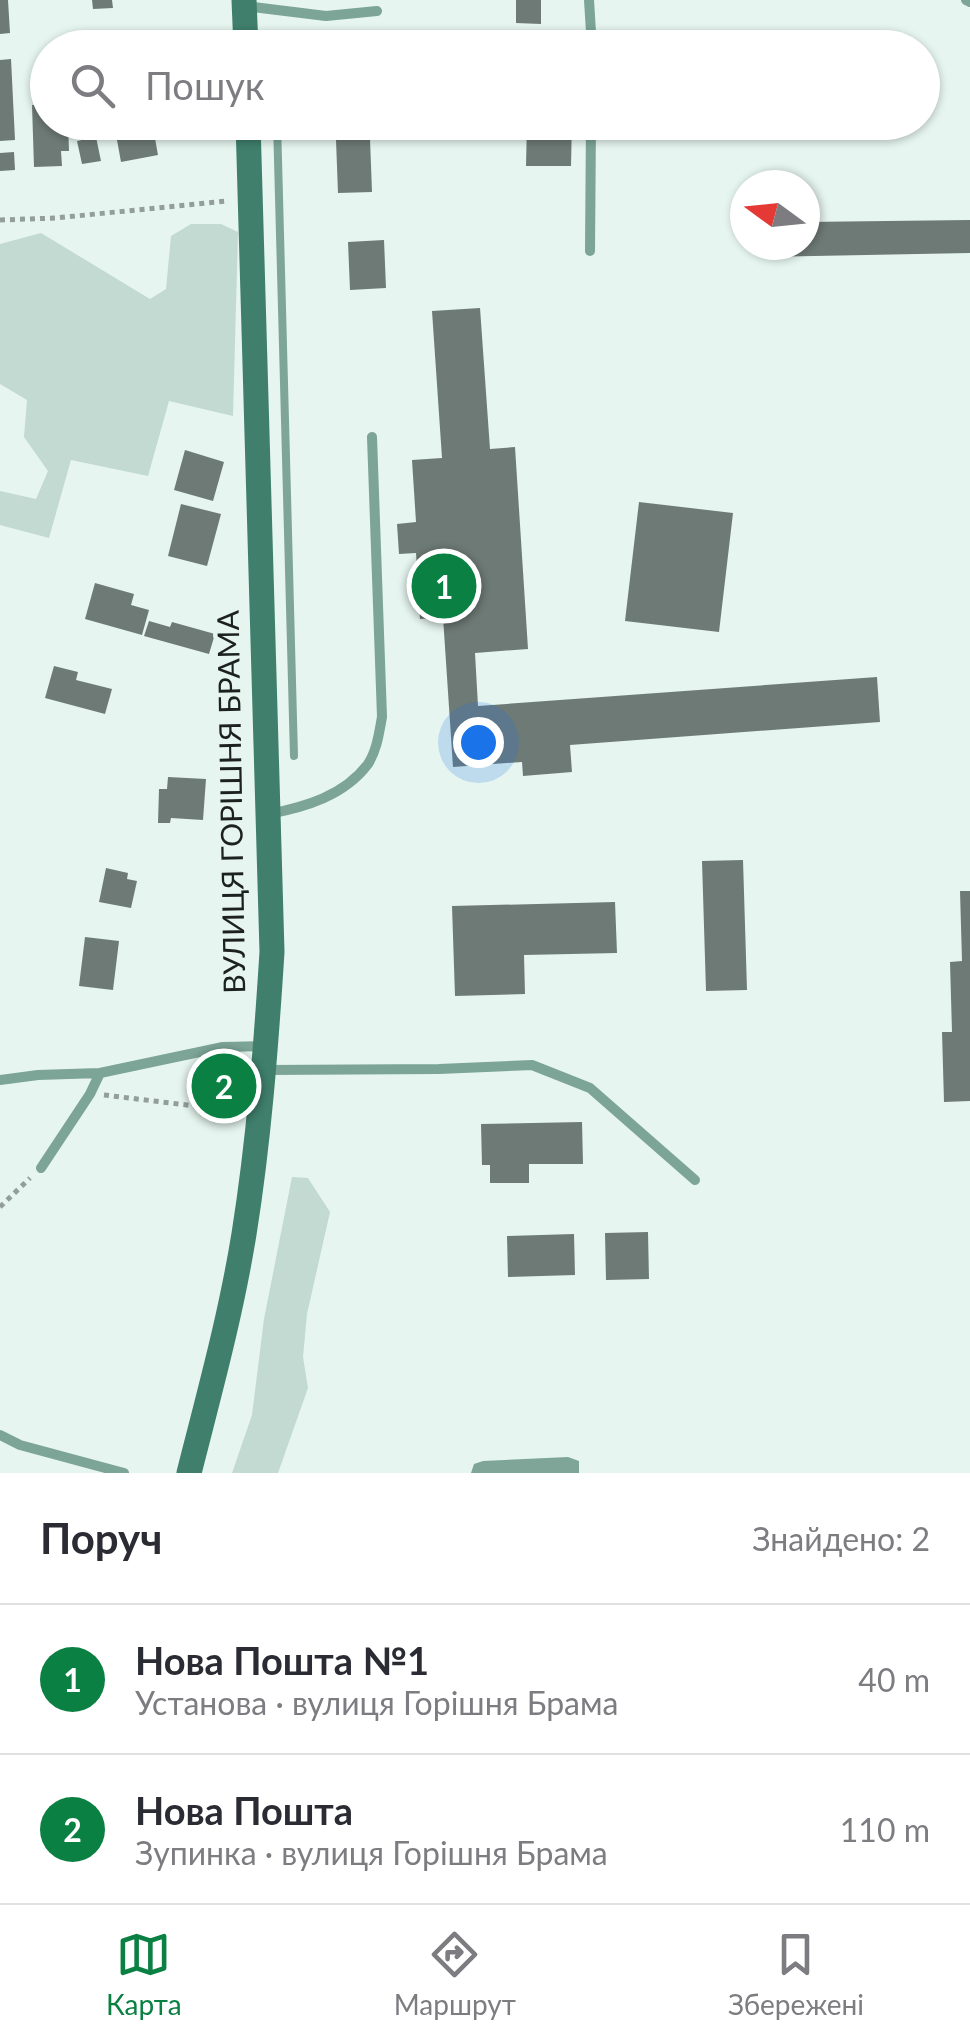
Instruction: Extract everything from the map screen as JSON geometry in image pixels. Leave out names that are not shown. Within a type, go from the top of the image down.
[{"type":"street","points":[[244,3],[245,30]]},
{"type":"street","name":"ВУЛИЦЯ ГОРІШНЯ БРАМА","points":[[188,1473],[235,1282],[260,1114],[272,952],[249,140]]},
{"type":"lane","points":[[589,0],[591,30]]},
{"type":"lane","points":[[244,3],[326,16],[377,11]]},
{"type":"lane","points":[[590,251],[591,140]]},
{"type":"lane","points":[[268,814],[302,808],[325,798],[368,763],[377,745],[382,718],[372,437]]},
{"type":"lane","points":[[0,1080],[100,1073],[223,1047],[265,1058],[439,1069],[532,1065],[590,1088],[696,1180]]},
{"type":"lane","points":[[40,1168],[100,1073]]},
{"type":"lane","points":[[0,1435],[20,1445],[124,1473]]},
{"type":"path","points":[[0,220],[226,201]]},
{"type":"path","points":[[90,1094],[260,1114]]},
{"type":"path","points":[[0,1207],[40,1168]]},
{"type":"shaded area","points":[[191,224],[221,224],[238,232],[233,416],[169,401],[148,476],[71,460],[49,538],[0,525],[0,491],[36,499],[48,471],[24,437],[27,400],[0,384],[0,244],[41,233],[150,299],[166,289],[171,236]]},
{"type":"shaded area","points":[[292,1177],[308,1178],[330,1212],[307,1314],[303,1357],[308,1388],[278,1473],[232,1473],[252,1415],[264,1319]]},
{"type":"shaded area","points":[[568,1457],[579,1461],[579,1473],[471,1473],[474,1464],[483,1461]]},
{"type":"building","points":[[0,0],[8,0],[10,33],[0,34]]},
{"type":"building","points":[[92,0],[112,0],[113,8],[93,9]]},
{"type":"building","points":[[516,0],[541,0],[541,24],[516,23]]},
{"type":"building","points":[[11,59],[15,140],[0,141],[0,60]]},
{"type":"building","points":[[33,140],[69,140],[69,151],[61,151],[62,166],[34,167]]},
{"type":"building","points":[[97,140],[101,161],[82,164],[77,141]]},
{"type":"building","points":[[117,140],[155,140],[158,155],[121,162]]},
{"type":"building","points":[[336,140],[370,140],[372,192],[338,193]]},
{"type":"building","points":[[527,140],[572,140],[571,166],[526,166]]},
{"type":"building","points":[[14,152],[15,170],[0,171],[0,153]]},
{"type":"building","points":[[970,220],[970,253],[820,256],[820,222]]},
{"type":"building","points":[[384,240],[386,288],[350,290],[348,242]]},
{"type":"building","points":[[480,308],[490,449],[515,447],[528,649],[475,653],[478,706],[877,677],[880,722],[570,745],[572,772],[523,776],[522,762],[453,767],[443,617],[420,619],[416,553],[399,554],[397,524],[416,522],[412,460],[442,458],[432,311]]},
{"type":"building","points":[[185,450],[224,462],[213,501],[174,490]]},
{"type":"building","points":[[639,502],[733,513],[719,632],[625,621]]},
{"type":"building","points":[[181,504],[221,514],[207,566],[168,556]]},
{"type":"building","points":[[95,583],[134,594],[131,605],[149,610],[142,635],[85,619]]},
{"type":"building","points":[[149,621],[170,627],[172,622],[215,634],[209,654],[144,636]]},
{"type":"building","points":[[54,666],[78,672],[76,680],[112,689],[105,714],[45,698]]},
{"type":"building","points":[[168,777],[206,779],[203,820],[171,818],[170,823],[158,823],[159,789],[167,789]]},
{"type":"building","points":[[743,860],[747,990],[706,991],[702,861]]},
{"type":"building","points":[[106,868],[128,873],[127,879],[137,881],[131,908],[99,902]]},
{"type":"building","points":[[960,891],[970,891],[970,1101],[944,1102],[942,1032],[952,1032],[950,962],[962,961]]},
{"type":"building","points":[[615,902],[617,953],[524,955],[525,994],[455,996],[452,906]]},
{"type":"building","points":[[85,937],[119,941],[113,990],[79,986]]},
{"type":"building","points":[[582,1122],[583,1164],[529,1164],[529,1183],[490,1183],[490,1165],[482,1165],[481,1124]]},
{"type":"building","points":[[648,1232],[649,1279],[606,1280],[605,1233]]},
{"type":"building","points":[[574,1234],[575,1275],[508,1277],[507,1236]]},
{"type":"waterway","points":[[277,140],[294,756]]},
{"type":"place","name":"Нова Пошта №1","points":[[444,586]]},
{"type":"place","name":"Нова Пошта","points":[[224,1086]]}]
